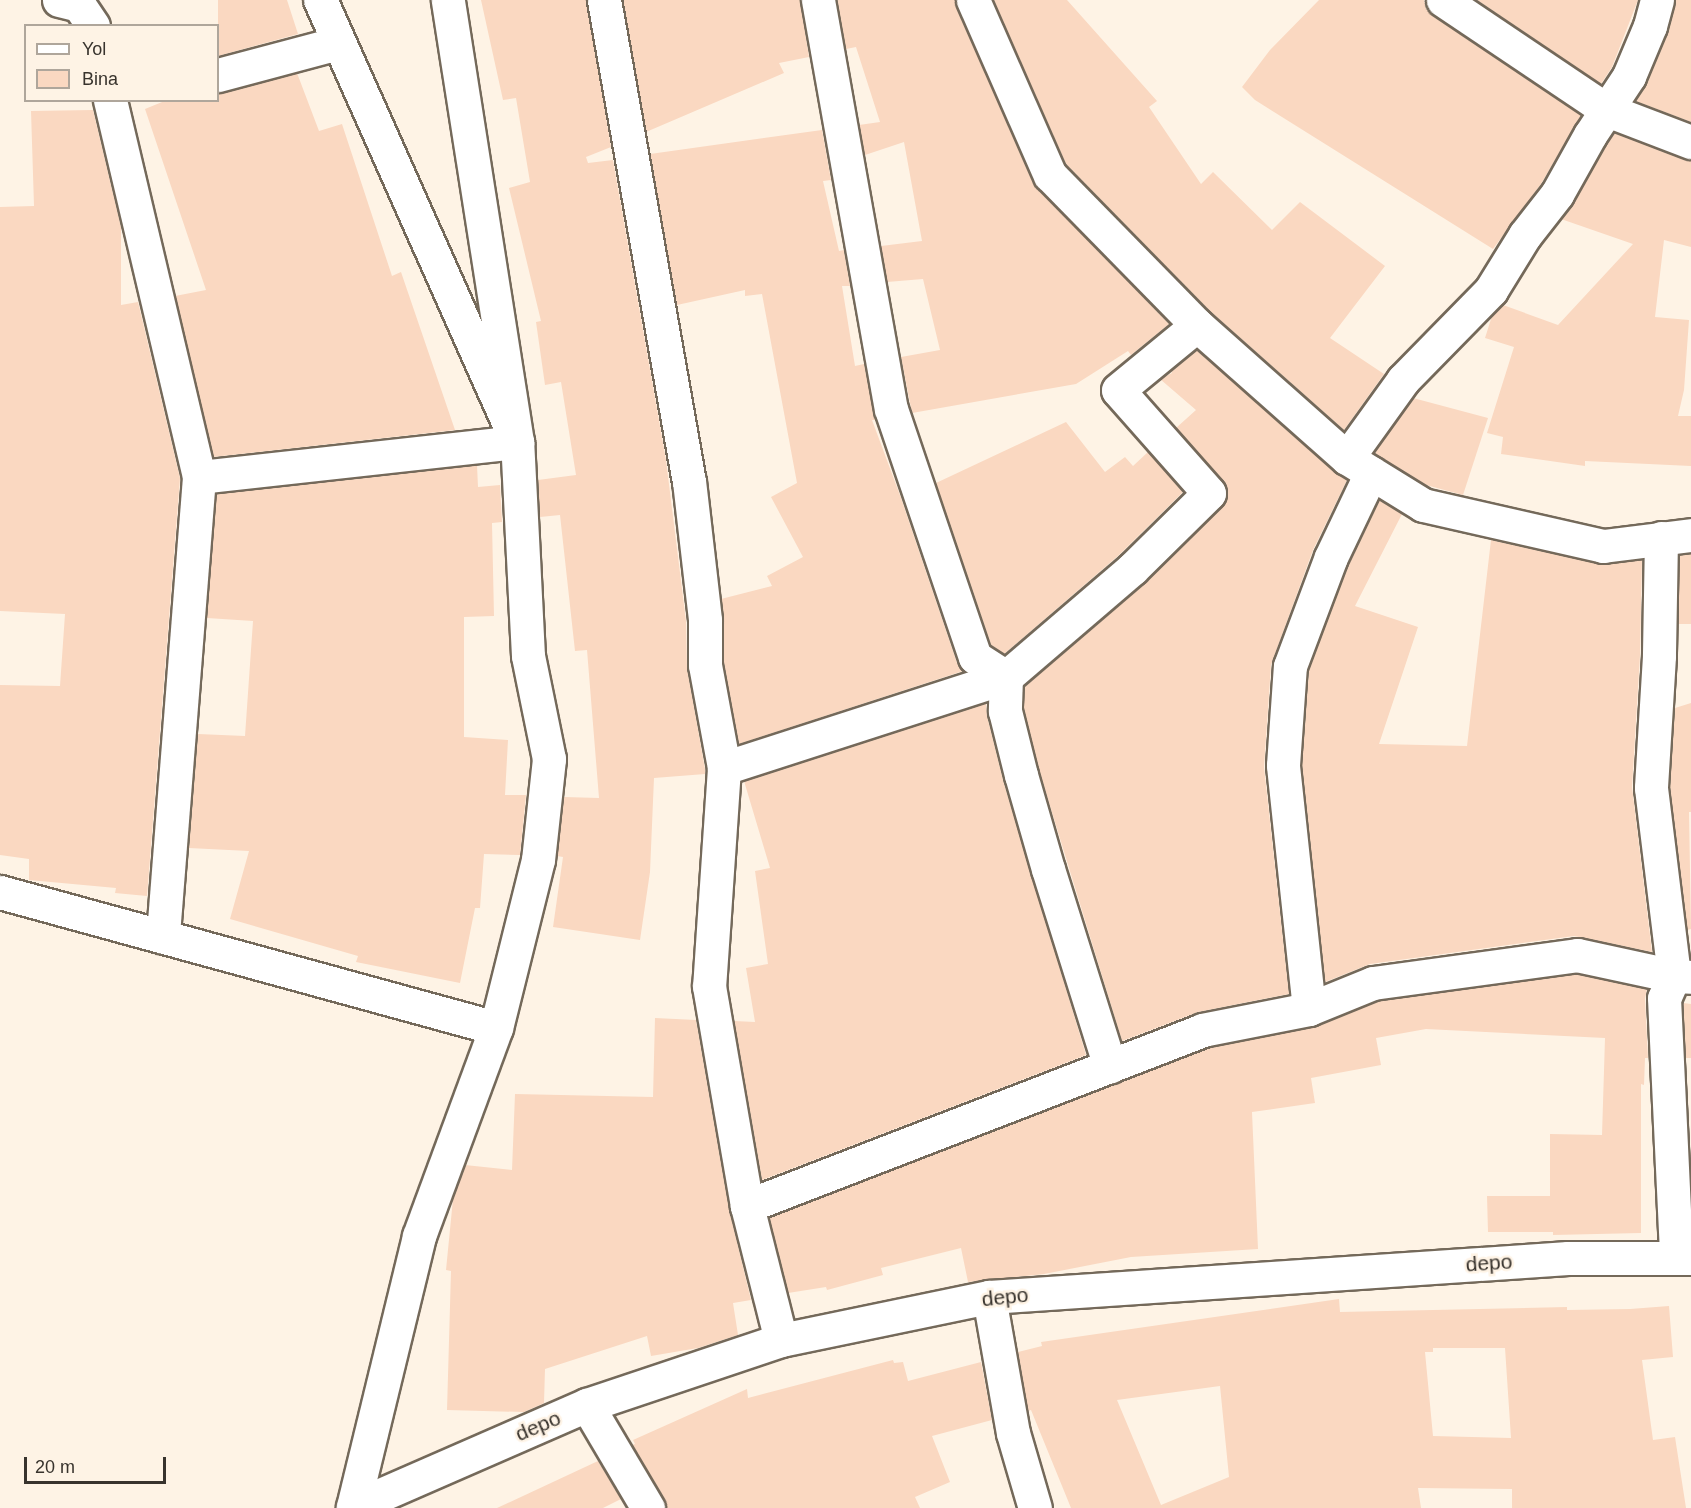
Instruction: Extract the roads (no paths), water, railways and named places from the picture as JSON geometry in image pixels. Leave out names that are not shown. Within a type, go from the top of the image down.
[{"type":"street","points":[[59,0],[79,4],[92,24]]},
{"type":"street","points":[[320,0],[517,442]]},
{"type":"street","points":[[353,1507],[419,1236],[496,1029],[538,860],[549,759],[528,656],[517,442],[448,0]]},
{"type":"street","points":[[604,0],[689,482],[705,620],[705,665],[724,768],[709,986],[747,1206],[781,1340]]},
{"type":"street","points":[[818,0],[891,409],[975,657],[1006,677]]},
{"type":"street","points":[[973,0],[1050,174],[1197,325],[1359,466],[1422,505],[1603,546],[1676,537],[1659,656],[1651,788],[1683,976]]},
{"type":"street","points":[[1443,0],[1607,110],[1691,142]]},
{"type":"street","points":[[1309,1009],[1283,765],[1290,666],[1331,557],[1359,466],[1403,380],[1491,290],[1525,235],[1557,194],[1629,76],[1658,0]]},
{"type":"street","points":[[219,75],[338,42]]},
{"type":"street","points":[[115,102],[199,477],[163,937]]},
{"type":"street","points":[[724,768],[1006,677],[1132,569],[1209,492],[1118,390],[1197,325]]},
{"type":"street","points":[[199,477],[517,442]]},
{"type":"street","points":[[1006,677],[1005,711],[1016,754],[1047,869],[1110,1067]]},
{"type":"street","points":[[0,892],[496,1029]]},
{"type":"street","points":[[747,1206],[1202,1030],[1309,1009],[1372,982],[1576,955],[1683,976]]},
{"type":"street","points":[[1683,976],[1664,998],[1684,1257]]},
{"type":"street","name":"depo","points":[[353,1507],[587,1405],[781,1340],[988,1297],[1569,1258],[1684,1257]]},
{"type":"street","points":[[988,1297],[1013,1433],[1035,1508]]},
{"type":"street","points":[[587,1405],[648,1508]]}]
